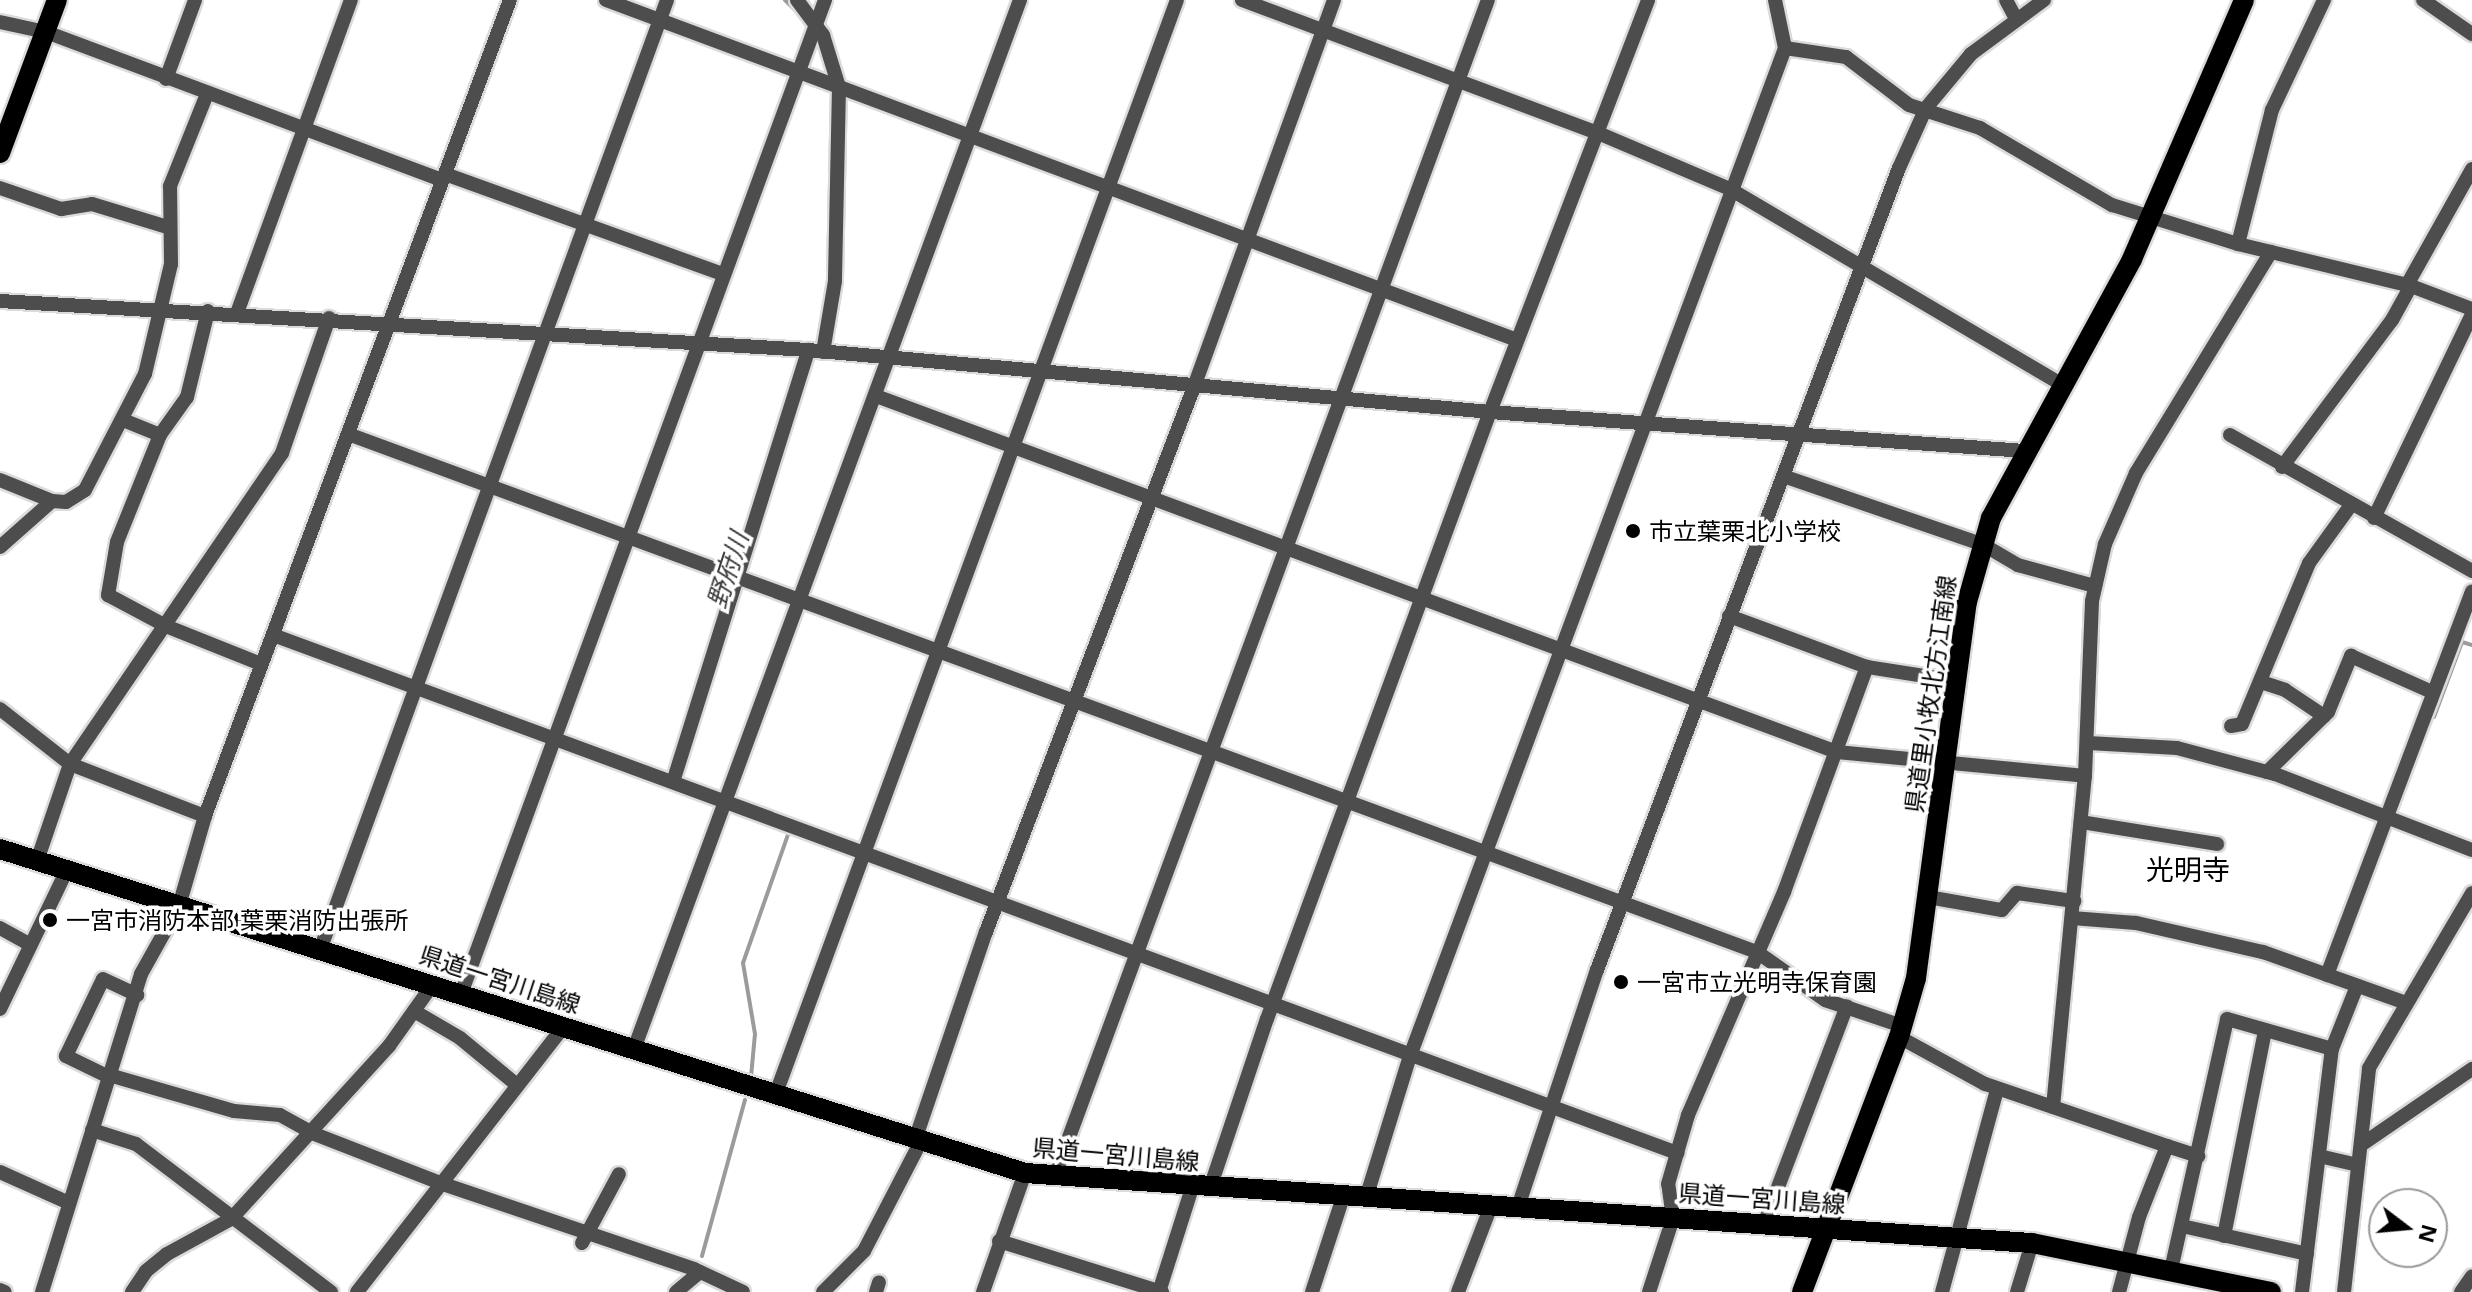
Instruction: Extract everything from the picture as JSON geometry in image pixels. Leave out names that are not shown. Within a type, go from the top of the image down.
[{"type":"main road","points":[[0,153],[57,0]]},
{"type":"main road","name":"県道里小牧北方江南線","points":[[1805,1290],[1900,1032],[1928,897],[1956,681],[1982,544],[2025,451],[2150,218],[2244,0]]},
{"type":"main road","name":"県道一宮川島線","points":[[0,849],[1025,1173],[1054,1178],[2032,1243],[2129,1260],[2259,1291]]},
{"type":"street","points":[[166,79],[195,0]]},
{"type":"street","points":[[237,313],[351,0]]},
{"type":"street","points":[[42,1292],[137,995],[141,974],[179,906],[205,816],[510,0]]},
{"type":"street","points":[[606,0],[1248,237],[1517,340]]},
{"type":"street","points":[[320,950],[667,0]]},
{"type":"street","points":[[677,783],[815,351],[836,266],[835,85],[814,28],[797,0]]},
{"type":"street","points":[[461,994],[552,738],[825,0]]},
{"type":"street","points":[[634,1049],[1020,0]]},
{"type":"street","points":[[775,1096],[1177,0]]},
{"type":"street","points":[[1242,0],[1598,133],[1730,189],[2063,385]]},
{"type":"street","points":[[823,1292],[864,1251],[918,1140],[999,903],[1195,384],[1334,0]]},
{"type":"street","points":[[1054,1178],[1134,953],[1488,0]]},
{"type":"street","points":[[999,1241],[1160,1292],[1273,1005],[1490,412],[1648,0]]},
{"type":"street","points":[[1366,1198],[1410,1056],[1785,48],[1775,0]]},
{"type":"street","points":[[2006,0],[2016,19]]},
{"type":"street","points":[[1518,1207],[1549,1107],[1729,616],[1861,267],[1926,108],[1971,54],[2044,0]]},
{"type":"street","points":[[2238,244],[2272,110],[2324,0]]},
{"type":"street","points":[[2423,0],[2472,34]]},
{"type":"street","points":[[0,22],[46,32],[304,129],[585,223],[723,274]]},
{"type":"street","points":[[1785,48],[1846,57],[1909,105],[1980,128],[2112,205],[2238,244],[2409,285],[2472,312],[2374,518]]},
{"type":"street","points":[[0,480],[52,501],[66,502],[85,490],[123,420],[145,374],[171,264],[167,227],[170,186],[207,94]]},
{"type":"street","points":[[2282,467],[2392,320],[2472,169]]},
{"type":"street","points":[[0,188],[61,209],[92,204],[167,227]]},
{"type":"street","points":[[2053,1107],[2088,743],[2095,586],[2105,544],[2136,473],[2271,252]]},
{"type":"street","points":[[0,301],[329,318],[815,351],[1341,396],[1490,412],[2025,451]]},
{"type":"street","points":[[208,311],[187,397],[160,435],[117,542],[108,595],[166,626],[261,664]]},
{"type":"street","points":[[37,861],[70,764],[282,453],[329,318]]},
{"type":"street","points":[[876,396],[1697,703],[1837,752],[2085,776]]},
{"type":"street","points":[[123,420],[160,435]]},
{"type":"street","points":[[348,434],[742,576],[1483,856],[1757,952],[1825,1000],[1847,1006],[1900,1032],[1929,1058],[1997,1089],[2198,1156]]},
{"type":"street","points":[[2230,435],[2282,467],[2472,571]]},
{"type":"street","points":[[1783,476],[1982,544],[2018,565],[2095,586]]},
{"type":"street","points":[[0,547],[52,501]]},
{"type":"street","points":[[2231,726],[2242,724],[2309,563],[2351,505]]},
{"type":"street","points":[[2327,975],[2472,592]]},
{"type":"street","points":[[1729,616],[1867,667],[1956,681]]},
{"type":"street","points":[[273,635],[677,783],[725,805],[863,852],[1677,1153]]},
{"type":"street","points":[[2267,772],[2324,716],[2351,656],[2432,692]]},
{"type":"street","points":[[1649,1292],[1673,1218],[1668,1184],[1677,1153],[1837,752],[1867,667]]},
{"type":"street","points":[[2261,682],[2285,690],[2324,716]]},
{"type":"street","points":[[0,709],[70,764],[205,816]]},
{"type":"street","points":[[2088,743],[2177,748],[2267,772],[2472,850]]},
{"type":"street","points":[[2081,822],[2217,844]]},
{"type":"street","points":[[0,1009],[67,870]]},
{"type":"street","points":[[1928,897],[2002,910],[2017,893],[2074,901]]},
{"type":"street","points":[[2344,1292],[2369,1068],[2472,893]]},
{"type":"street","points":[[2072,918],[2136,923],[2263,952],[2406,1003]]},
{"type":"street","points":[[0,928],[31,945]]},
{"type":"street","points":[[137,995],[103,979],[66,1056],[109,1076],[234,1111],[280,1115],[312,1133],[440,1183],[585,1237],[700,1272],[743,1292]]},
{"type":"street","points":[[132,1292],[146,1271],[167,1254],[231,1219],[312,1133],[433,984]]},
{"type":"street","points":[[2302,1292],[2332,1049],[2357,986]]},
{"type":"street","points":[[1764,1224],[1847,1006]]},
{"type":"street","points":[[414,1011],[460,1038],[517,1085]]},
{"type":"street","points":[[2171,1270],[2227,1019],[2332,1049]]},
{"type":"street","points":[[357,1292],[563,1027]]},
{"type":"street","points":[[2224,1236],[2265,1030]]},
{"type":"street","points":[[2361,1145],[2472,1069]]},
{"type":"street","points":[[1942,1292],[1997,1089]]},
{"type":"street","points":[[92,1130],[136,1144],[331,1292]]},
{"type":"street","points":[[2119,1292],[2139,1217],[2167,1146]]},
{"type":"street","points":[[2319,1156],[2358,1165]]},
{"type":"street","points":[[0,1172],[69,1203]]},
{"type":"street","points":[[983,1292],[1025,1173]]},
{"type":"street","points":[[585,1237],[619,1174]]},
{"type":"street","points":[[1312,1292],[1343,1197]]},
{"type":"street","points":[[1458,1292],[1491,1206]]},
{"type":"street","points":[[2182,1226],[2307,1254]]},
{"type":"street","points":[[2017,1292],[2032,1243]]},
{"type":"street","points":[[676,1292],[700,1272]]},
{"type":"street","points":[[2461,1292],[2472,1276]]},
{"type":"waterway","name":"野府川","points":[[785,0],[799,14]]},
{"type":"waterway","name":"野府川","points":[[780,461],[814,355]]},
{"type":"waterway","points":[[2434,717],[2462,642],[2472,645]]},
{"type":"waterway","name":"野府川","points":[[751,1077],[755,1034],[743,963],[789,832]]},
{"type":"waterway","name":"野府川","points":[[702,1256],[745,1100]]},
{"type":"place","name":"市立葉栗北小学校","points":[[1633,531]]},
{"type":"place","name":"一宮市消防本部 葉栗消防出張所","points":[[50,920]]},
{"type":"place","name":"一宮市立光明寺保育園","points":[[1621,982]]},
{"type":"district","name":"光明寺","points":[[2188,869]]}]
